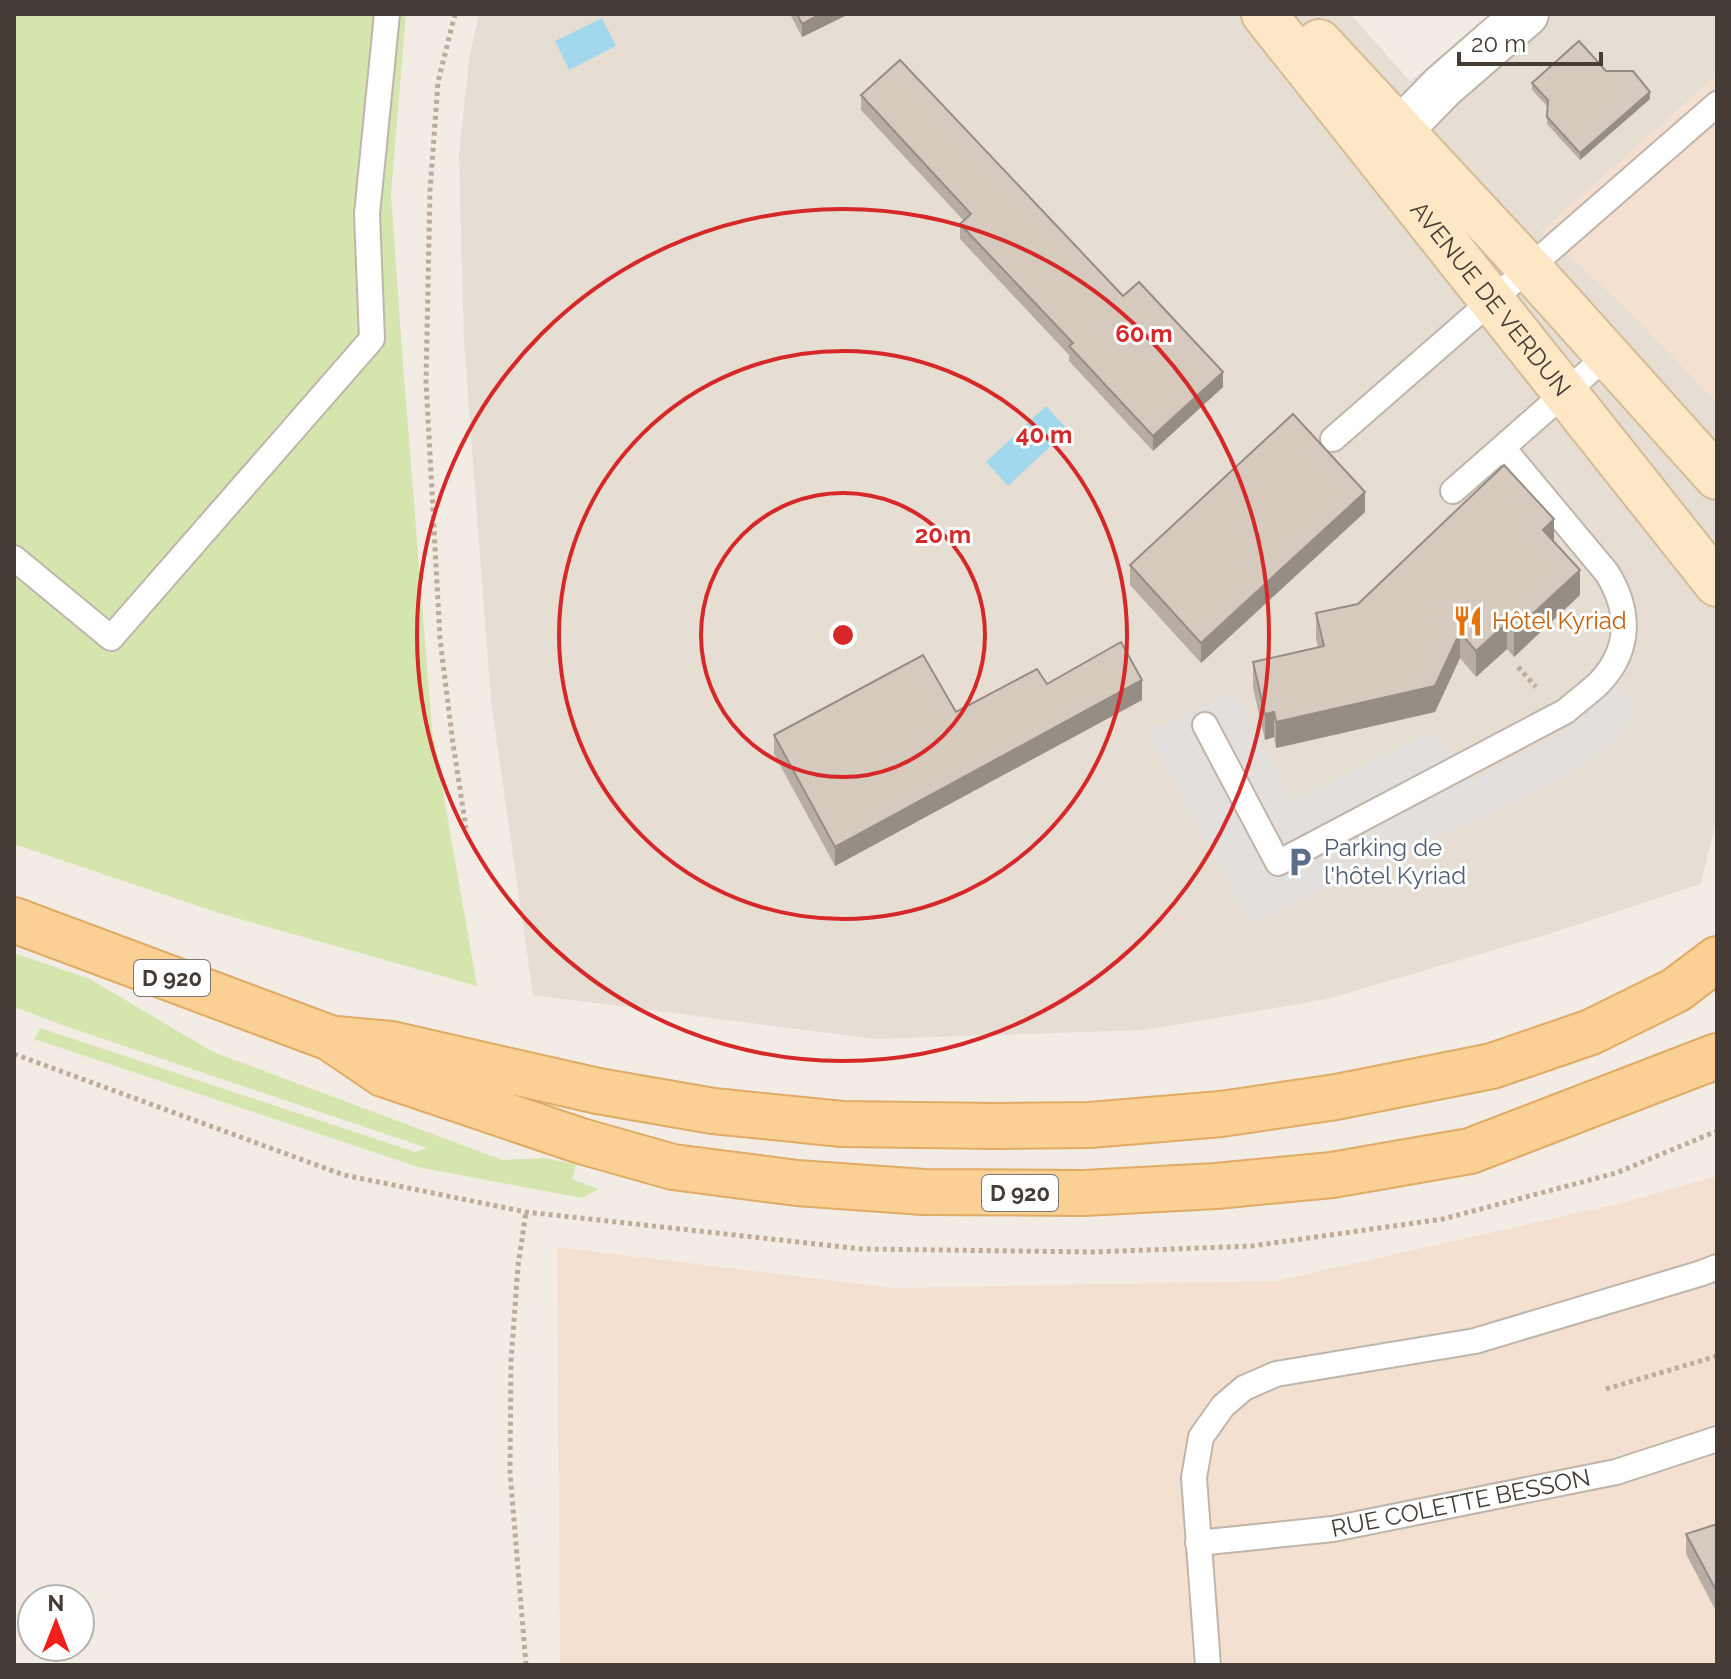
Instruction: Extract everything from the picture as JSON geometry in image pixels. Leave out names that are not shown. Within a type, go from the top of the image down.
[{"type":"main road","name":"AVENUE DE VERDUN","points":[[1264,14],[1717,584]]},
{"type":"main road","name":"AVENUE DE VERDUN","points":[[1293,14],[1530,269],[1717,477]]},
{"type":"main road","name":"D 920","points":[[14,920],[330,1038],[383,1074],[581,1141],[673,1167],[797,1183],[924,1192],[1084,1193],[1216,1186],[1348,1173],[1470,1151],[1717,1056]]},
{"type":"main road","name":"D 920","points":[[330,1038],[391,1044],[598,1091],[713,1111],[842,1124],[1090,1125],[1221,1114],[1336,1097],[1492,1066],[1591,1032],[1676,990],[1717,959]]},
{"type":"street","points":[[1401,129],[1443,86],[1526,14]]},
{"type":"lane","points":[[14,558],[111,638],[372,339],[367,214],[387,14]]},
{"type":"lane","points":[[1333,439],[1717,104]]},
{"type":"lane","points":[[1453,491],[1608,355]]},
{"type":"lane","points":[[1205,725],[1278,863],[1566,711],[1601,681],[1616,658],[1624,635],[1624,613],[1618,591],[1607,573],[1503,448]]},
{"type":"lane","points":[[1208,1665],[1194,1478],[1201,1437],[1223,1406],[1244,1388],[1276,1374],[1475,1341],[1717,1267]]},
{"type":"lane","name":"RUE COLETTE BESSON","points":[[1198,1543],[1333,1529],[1616,1472],[1717,1439]]},
{"type":"path","points":[[455,14],[438,82],[430,191],[426,381],[440,639],[466,828]]},
{"type":"path","points":[[14,1054],[344,1175],[526,1212],[518,1266],[511,1361],[510,1472],[526,1665]]},
{"type":"path","points":[[1606,1389],[1717,1356]]},
{"type":"shaded area","points":[[479,14],[1350,14],[1410,81],[1500,14],[1717,14],[1717,75],[1542,231],[1621,303],[1717,402],[1717,817],[1701,884],[1545,935],[1327,999],[1145,1030],[875,1039],[533,995],[491,701],[464,342],[459,156],[469,60]]},
{"type":"shaded area","points":[[1717,75],[1717,402],[1621,303],[1542,231]]},
{"type":"shaded area","name":"Parking de l'hôtel Kyriad","points":[[1611,684],[1636,701],[1628,723],[1611,743],[1587,763],[1534,793],[1250,924],[1147,732],[1235,692],[1292,800],[1432,732],[1472,781],[1545,743],[1584,718],[1604,697]]},
{"type":"shaded area","points":[[1717,1176],[1717,1665],[560,1665],[557,1247],[892,1288],[1276,1281],[1622,1203]]},
{"type":"green space","points":[[14,14],[406,14],[391,193],[402,351],[432,729],[477,986],[219,913],[14,844]]},
{"type":"green space","points":[[14,953],[90,979],[213,1052],[502,1160],[546,1158],[576,1165],[572,1179],[598,1189],[582,1198],[418,1167],[34,1039],[40,1028],[415,1152],[427,1148],[14,1007]]},
{"type":"water","points":[[602,18],[616,46],[569,70],[555,41]]},
{"type":"water","points":[[1046,406],[1068,430],[1008,486],[986,462]]},
{"type":"building","points":[[797,14],[821,14],[802,24]]},
{"type":"building","points":[[1579,41],[1606,71],[1633,71],[1650,92],[1580,153],[1547,117],[1548,100],[1532,83]]},
{"type":"building","points":[[900,60],[1123,296],[1139,282],[1223,372],[1153,436],[1069,346],[1073,343],[960,224],[971,214],[861,95]]},
{"type":"building","points":[[1293,414],[1365,492],[1201,643],[1130,565]]},
{"type":"building","name":"Hôtel Kyriad","points":[[1504,465],[1554,519],[1543,530],[1580,570],[1514,631],[1507,623],[1476,651],[1460,632],[1435,686],[1276,722],[1274,712],[1265,714],[1253,662],[1324,646],[1316,613],[1358,604]]},
{"type":"building","points":[[1121,642],[1142,680],[835,847],[774,735],[923,655],[956,712],[1037,669],[1047,684]]},
{"type":"building","points":[[1717,1524],[1717,1592],[1686,1534]]},
{"type":"place","name":"Hôtel Kyriad","points":[[1468,621]]},
{"type":"place","name":"Parking de l'hôtel Kyriad","points":[[1300,862]]}]
